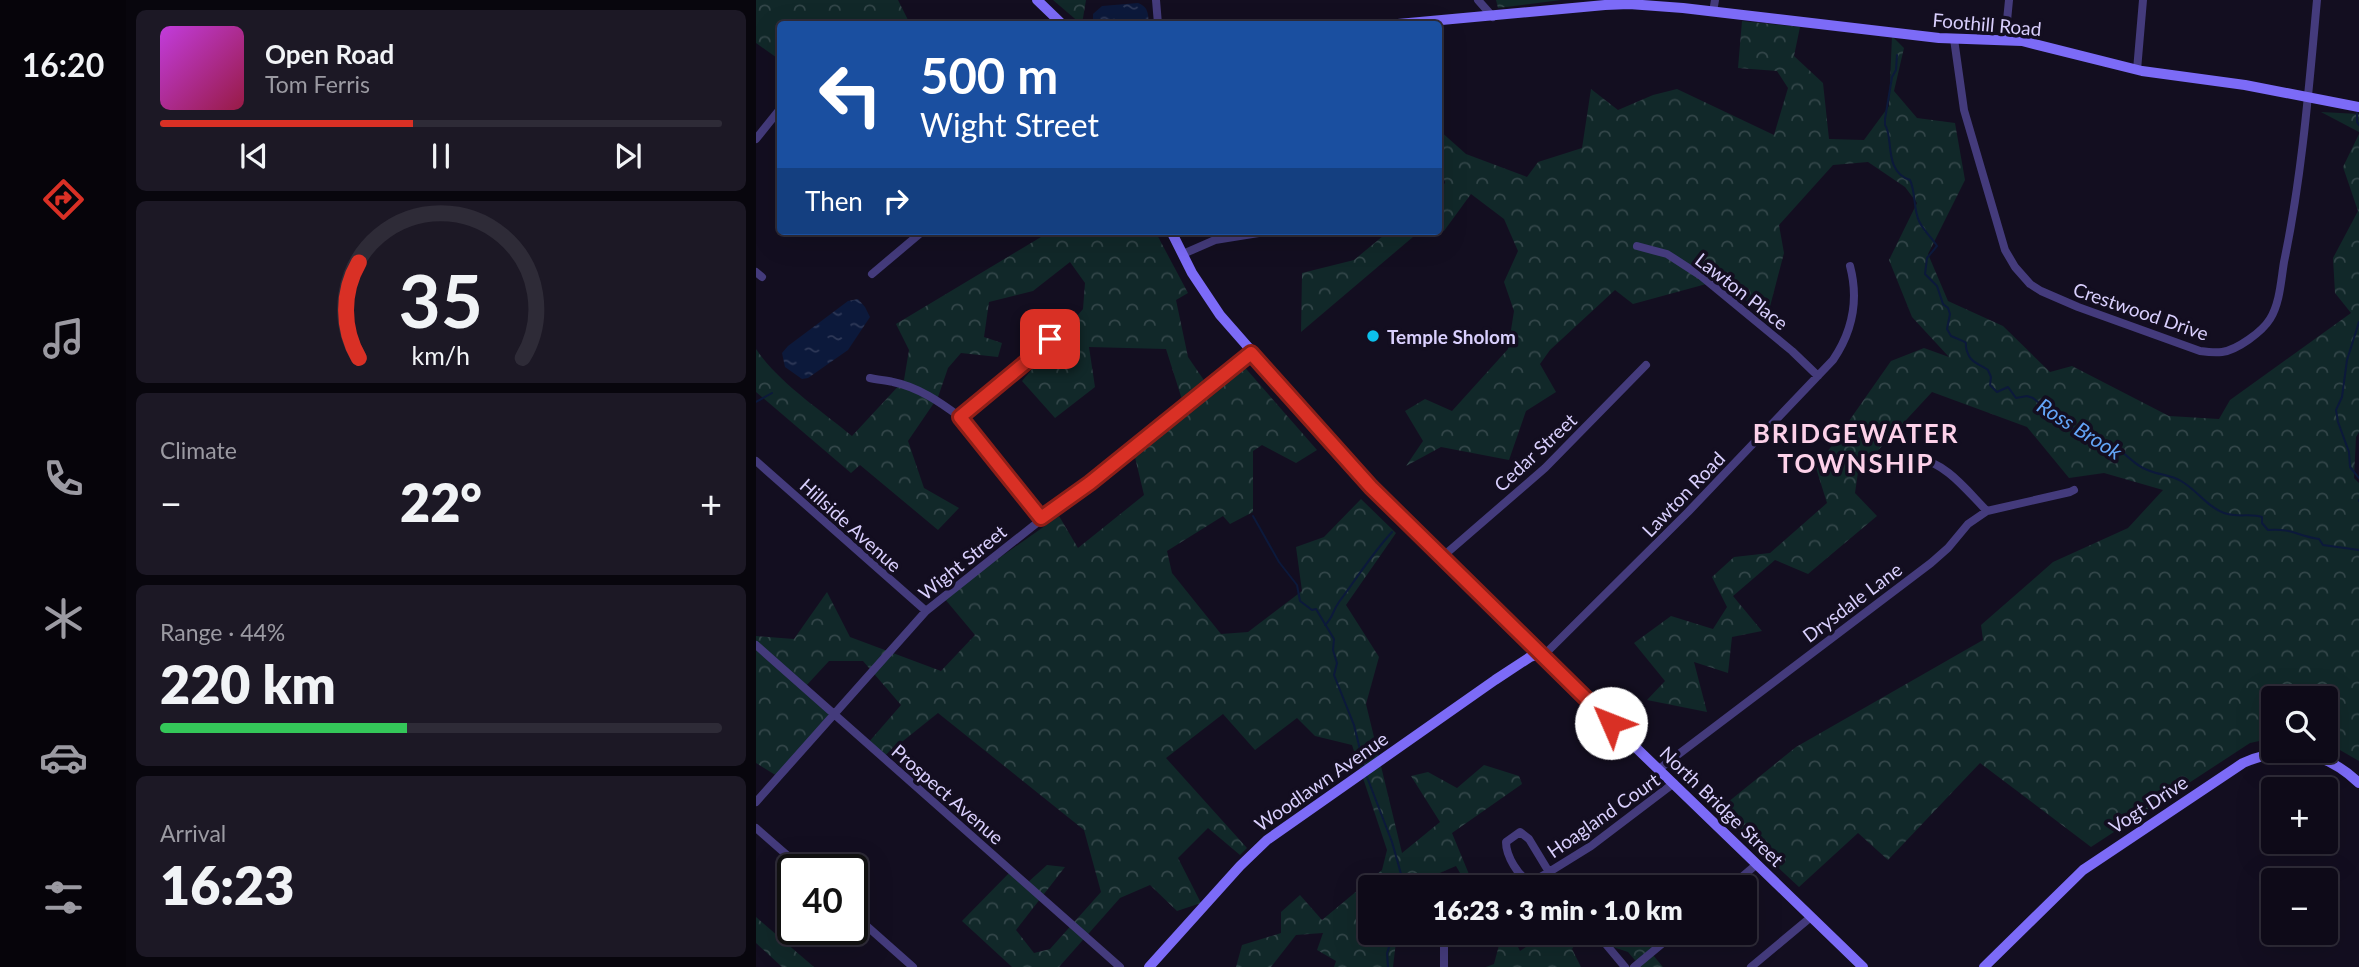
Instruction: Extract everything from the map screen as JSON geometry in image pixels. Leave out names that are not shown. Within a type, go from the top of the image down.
[{"type":"street","points":[[1037,0],[1059,21]]},
{"type":"street","points":[[1156,0],[1158,21]]},
{"type":"street","points":[[1478,0],[1493,17]]},
{"type":"street","points":[[2006,41],[2009,0]]},
{"type":"street","points":[[2137,70],[2143,0]]},
{"type":"street","name":"Crestwood Drive","points":[[1954,39],[1959,83],[1969,130],[2005,250],[2015,267],[2030,284],[2041,291],[2078,307],[2200,351],[2219,352],[2236,346],[2264,326],[2274,310],[2291,229],[2308,99],[2317,0]]},
{"type":"street","name":"Foothill Road","points":[[1439,21],[1629,4],[1714,6],[1954,39],[2038,44],[2137,70],[2245,85],[2359,107]]},
{"type":"street","points":[[756,139],[777,114]]},
{"type":"street","points":[[872,274],[918,235]]},
{"type":"street","name":"North Bridge Street","points":[[1173,235],[1205,294],[1251,353],[1336,450],[1539,654],[1864,967]]},
{"type":"street","points":[[1183,254],[1214,240],[1246,235]]},
{"type":"street","name":"Lawton Place","points":[[1637,246],[1667,254],[1701,276],[1792,351],[1818,376]]},
{"type":"street","name":"Lawton Road","points":[[1539,654],[1548,651],[1670,530],[1818,376],[1840,349],[1852,323],[1854,281],[1850,266]]},
{"type":"street","points":[[960,417],[1042,349],[1050,339]]},
{"type":"street","name":"Wight Street","points":[[756,802],[926,611],[1251,353]]},
{"type":"street","name":"Cedar Street","points":[[1441,558],[1545,468],[1646,365]]},
{"type":"street","points":[[870,378],[892,381],[914,389],[945,405],[960,417],[1041,518]]},
{"type":"street","points":[[1916,458],[1925,459],[1955,478],[1987,511]]},
{"type":"street","name":"Hillside Avenue","points":[[756,461],[926,611]]},
{"type":"street","name":"Drysdale Lane","points":[[1659,769],[1931,563],[1968,524],[1987,511],[2074,490]]},
{"type":"street","name":"Prospect Avenue","points":[[756,645],[1120,967]]},
{"type":"street","name":"Woodlawn Avenue","points":[[1149,967],[1267,840],[1495,680],[1539,654]]},
{"type":"street","name":"Vogt Drive","points":[[1984,967],[2082,870],[2243,763],[2279,752],[2297,752],[2323,758],[2340,766],[2359,783]]},
{"type":"street","name":"Hoagland Court","points":[[1549,872],[1524,834],[1515,834],[1506,842],[1508,854],[1527,881],[1535,881],[1591,846],[1674,783]]},
{"type":"street","points":[[756,828],[786,854]]},
{"type":"street","points":[[1744,875],[1757,864]]},
{"type":"street","points":[[1751,967],[1811,917]]},
{"type":"street","points":[[868,927],[913,967]]},
{"type":"street","points":[[1444,945],[1444,967]]},
{"type":"street","points":[[1607,945],[1625,967]]},
{"type":"street","points":[[1634,967],[1661,945]]},
{"type":"green space","points":[[756,0],[898,0],[908,21],[777,21],[777,58],[756,43]]},
{"type":"green space","points":[[1053,0],[1086,0],[1082,21],[1078,21]]},
{"type":"green space","points":[[1496,0],[1561,0],[1498,8]]},
{"type":"green space","points":[[1742,21],[1800,27],[1794,56],[1823,83],[1829,139],[1864,140],[1889,106],[1892,36],[1904,48],[1894,91],[1917,118],[1955,123],[1965,180],[1928,254],[1948,301],[2003,326],[2050,372],[2072,366],[2169,416],[2219,419],[2230,400],[2351,313],[2335,293],[2333,258],[2358,211],[2343,167],[2359,134],[2359,432],[2356,437],[2354,478],[2359,483],[2359,761],[2338,749],[2338,686],[2261,686],[2261,741],[2250,743],[2091,847],[1980,763],[1888,860],[1858,833],[1799,887],[1717,811],[1796,747],[1983,640],[1981,625],[2053,562],[2128,528],[2163,490],[2104,473],[2069,478],[2027,427],[1932,392],[1858,472],[1855,493],[1877,516],[1808,574],[1775,560],[1733,596],[1762,631],[1732,637],[1728,673],[1694,662],[1707,712],[1647,700],[1665,681],[1634,643],[1671,616],[1713,629],[1727,607],[1712,577],[1734,557],[1770,553],[1827,503],[1816,468],[1891,361],[1924,348],[1949,357],[1912,317],[1889,260],[1917,203],[1905,187],[1868,162],[1833,165],[1779,225],[1784,253],[1767,318],[1721,280],[1633,304],[1615,290],[1550,350],[1540,364],[1556,392],[1526,411],[1509,460],[1441,447],[1406,466],[1423,441],[1405,411],[1425,399],[1452,411],[1508,349],[1514,311],[1504,282],[1518,251],[1504,219],[1471,194],[1444,231],[1442,230],[1442,186],[1445,183],[1442,170],[1442,133],[1466,154],[1527,177],[1538,162],[1582,148],[1591,89],[1618,110],[1653,95],[1677,89],[1774,135],[1788,88],[1777,71],[1738,68]]},
{"type":"green space","points":[[2321,112],[2359,114],[2359,132]]},
{"type":"green space","points":[[1044,235],[1157,235],[1188,293],[1176,300],[1188,357],[1210,389],[1241,363],[1317,450],[1296,463],[1262,445],[1253,451],[1253,512],[1230,524],[1223,516],[1167,551],[1172,573],[1221,634],[1248,632],[1302,591],[1296,547],[1324,537],[1361,499],[1396,533],[1346,605],[1379,657],[1366,704],[1402,853],[1440,822],[1411,776],[1428,772],[1457,788],[1484,765],[1519,776],[1522,784],[1452,833],[1469,875],[1461,875],[1456,866],[1435,875],[1376,875],[1382,870],[1387,850],[1352,745],[1315,736],[1297,718],[1255,750],[1223,714],[1166,758],[1247,848],[1240,855],[1208,828],[1178,858],[1201,903],[1177,911],[1150,885],[1120,898],[1059,967],[1012,967],[962,921],[1011,871],[1026,884],[1047,865],[1065,867],[1016,930],[1034,953],[1050,949],[1101,892],[1084,830],[938,713],[883,757],[868,743],[901,705],[863,661],[829,661],[805,687],[835,714],[777,776],[756,763],[756,636],[794,639],[827,592],[850,637],[941,671],[975,635],[944,598],[1059,516],[1078,548],[1144,495],[1133,449],[1185,409],[1166,349],[1089,347],[1095,387],[1055,418],[1022,381],[1083,309],[1085,283],[1070,262],[1033,291],[989,302],[984,337],[1002,343],[998,357],[961,353],[948,368],[938,397],[908,441],[924,488],[959,508],[938,530],[860,465],[851,473],[756,392],[756,349],[788,385],[852,436],[904,380],[909,350],[896,324]]},
{"type":"green space","points":[[1384,235],[1415,235],[1301,332],[1302,273],[1354,260]]},
{"type":"green space","points":[[1358,890],[1358,945],[1396,945],[1393,967],[1334,967],[1336,961],[1317,950],[1323,933],[1296,935],[1271,967],[1236,967],[1242,945],[1281,933],[1281,912],[1300,895],[1322,920]]},
{"type":"green space","points":[[756,917],[777,935],[777,945],[788,945],[814,967],[782,967],[756,943]]},
{"type":"green space","points":[[1499,945],[1517,945],[1520,951],[1529,945],[1574,945],[1572,949],[1581,967],[1486,967],[1494,964]]},
{"type":"green space","points":[[1607,945],[1656,945],[1659,949],[1653,955],[1663,967],[1638,967],[1628,952]]},
{"type":"water","points":[[1138,3],[1146,9],[1149,21],[1093,21],[1093,14],[1102,6]]},
{"type":"water","points":[[858,299],[870,317],[848,350],[808,378],[802,379],[785,367],[782,353],[788,346],[848,301]]},
{"type":"waterway","name":"Ross Brook","points":[[1897,55],[1885,119],[1893,162],[1902,176],[1910,180],[1919,221],[1937,246],[1927,258],[1925,274],[1937,286],[1943,304],[1948,308],[1950,314],[1947,329],[1951,336],[1965,342],[1973,361],[1988,370],[1990,385],[1997,392],[2008,387],[2016,398],[2033,398],[2065,424],[2089,431],[2089,438],[2109,443],[2144,469],[2181,481],[2212,507],[2224,513],[2262,517],[2262,523],[2268,530],[2289,531],[2319,539],[2323,545],[2359,550]]},
{"type":"waterway","points":[[2357,113],[2359,125]]},
{"type":"waterway","points":[[2359,322],[2347,360],[2342,397],[2336,410],[2349,452],[2350,467],[2359,478]]},
{"type":"waterway","points":[[756,402],[772,393]]},
{"type":"waterway","points":[[1253,516],[1279,562],[1297,585],[1300,601],[1312,610],[1316,609],[1334,639],[1333,650],[1337,663],[1334,675],[1354,725],[1364,766]]},
{"type":"waterway","points":[[1325,625],[1364,567],[1392,532]]},
{"type":"waterway","points":[[1367,777],[1392,842],[1401,875]]},
{"type":"waterway","points":[[1388,967],[1387,953],[1390,945]]},
{"type":"place","name":"Temple Sholom","points":[[1373,336]]},
{"type":"district","name":"BRIDGEWATER TOWNSHIP","points":[[1856,448]]},
{"type":"route","points":[[1050,339],[1042,349],[960,417],[1041,518],[1090,483],[1251,353],[1371,487],[1611,723]]}]
